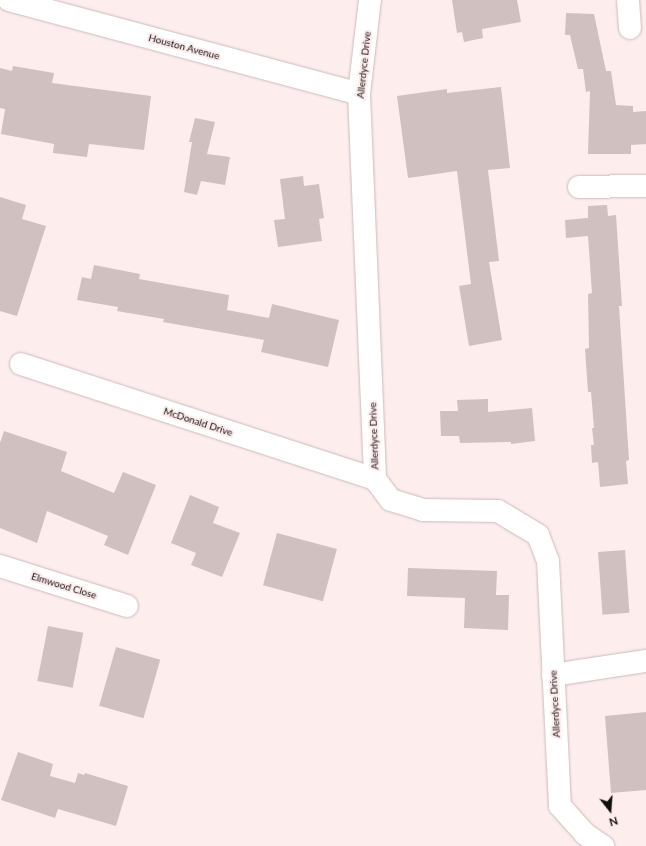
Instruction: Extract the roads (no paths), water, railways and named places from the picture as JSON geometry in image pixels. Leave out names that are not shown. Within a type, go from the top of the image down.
[{"type":"street","name":"Houston Avenue","points":[[9,0],[360,94]]},
{"type":"street","name":"Allerdyce Drive","points":[[370,0],[360,94],[375,479],[391,500],[423,510],[498,511],[538,535],[548,561],[560,806],[586,834],[603,846]]},
{"type":"street","points":[[628,0],[630,28]]},
{"type":"street","points":[[579,187],[646,186]]},
{"type":"street","name":"McDonald Drive","points":[[21,364],[375,479]]},
{"type":"street","name":"Elmwood Close","points":[[0,566],[127,606]]},
{"type":"street","points":[[553,675],[646,661]]}]
